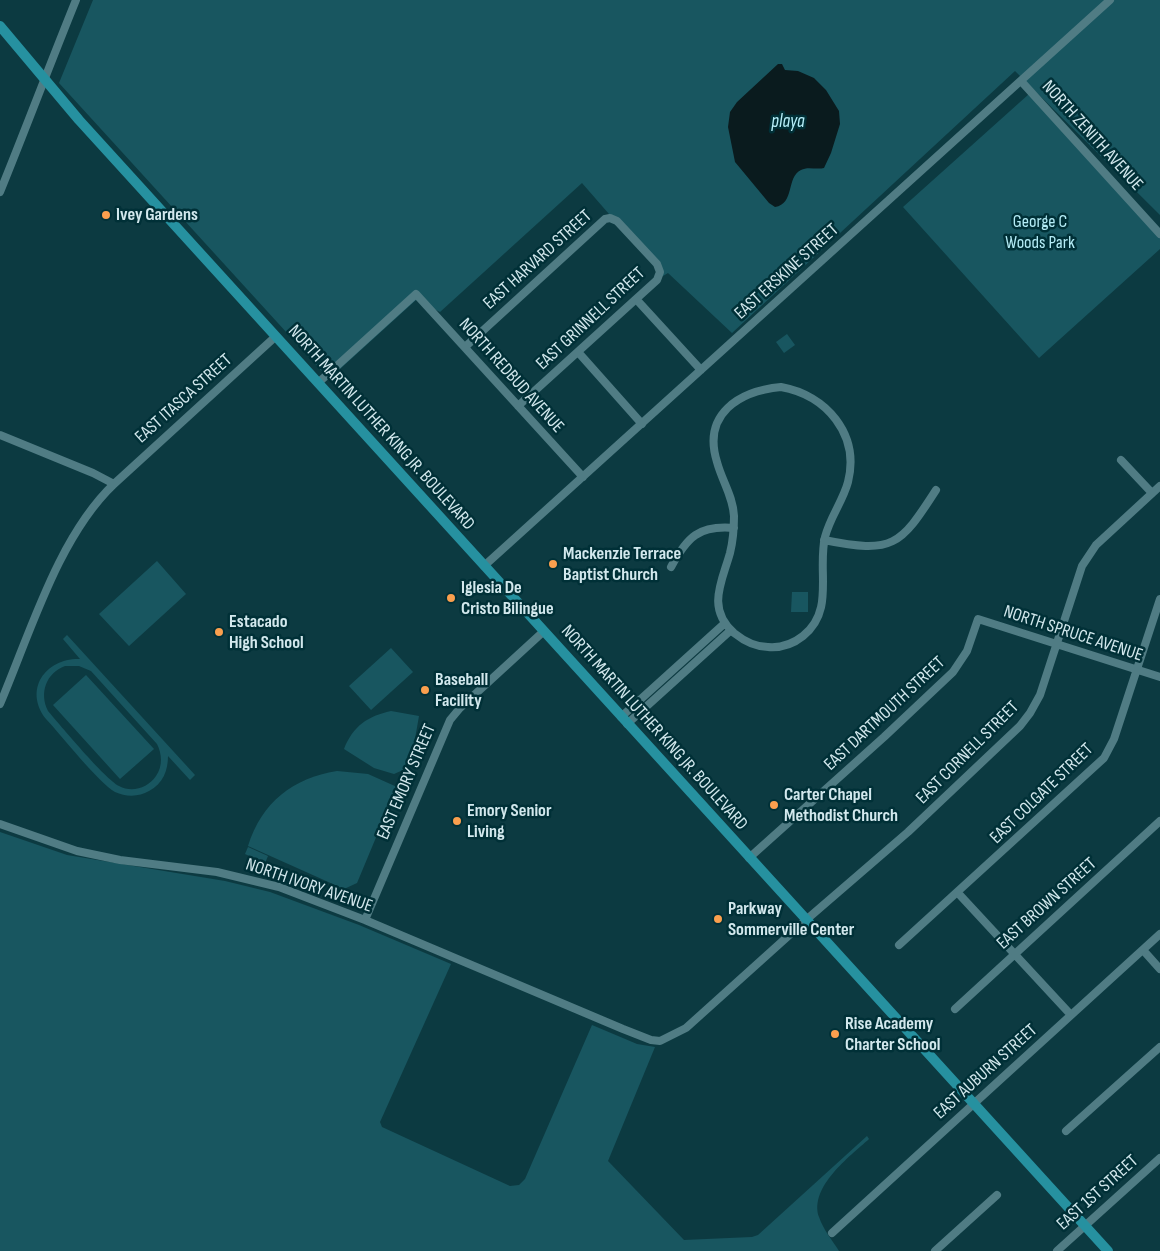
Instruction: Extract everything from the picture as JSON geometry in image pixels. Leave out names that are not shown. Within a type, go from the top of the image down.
[{"type":"main road","name":"NORTH MARTIN LUTHER KING JR. BOULEVARD","points":[[0,26],[79,120],[1108,1251]]},
{"type":"street","points":[[0,192],[46,81],[56,49],[76,0]]},
{"type":"street","name":"EAST ERSKINE STREET","points":[[484,566],[1110,0]]},
{"type":"street","name":"NORTH ZENITH AVENUE","points":[[1021,81],[1160,234]]},
{"type":"street","name":"EAST HARVARD STREET","points":[[465,346],[602,222],[610,218],[617,221],[657,264],[660,272]]},
{"type":"street","name":"EAST GRINNELL STREET","points":[[518,406],[657,280],[660,272]]},
{"type":"street","name":"NORTH REDBUD AVENUE","points":[[318,383],[416,294],[583,478]]},
{"type":"street","points":[[636,299],[702,370]]},
{"type":"street","name":"EAST ITASCA STREET","points":[[114,484],[276,336]]},
{"type":"street","points":[[578,352],[642,424]]},
{"type":"street","points":[[781,387],[800,391],[821,402],[838,422],[846,439],[850,462],[848,483],[834,511],[824,540],[822,563],[823,605],[817,620],[807,633],[791,644],[770,648],[749,643],[731,630],[725,623],[718,592],[720,578],[730,553],[734,528],[731,497],[715,454],[716,427],[724,410],[736,400],[755,391],[781,387]]},
{"type":"street","points":[[0,435],[93,472],[114,484],[82,522],[64,552],[0,704]]},
{"type":"street","points":[[1121,460],[1152,493]]},
{"type":"street","name":"EAST CORNELL STREET","points":[[597,1018],[651,1040],[660,1041],[678,1033],[908,832],[1026,720],[1040,696],[1082,566],[1088,554],[1160,486]]},
{"type":"street","points":[[824,540],[865,546],[882,546],[896,541],[910,529],[936,490]]},
{"type":"street","points":[[671,566],[684,545],[699,532],[715,527],[734,528]]},
{"type":"street","name":"EAST COLGATE STREET","points":[[899,946],[1104,758],[1114,739],[1160,599]]},
{"type":"street","name":"NORTH SPRUCE AVENUE","points":[[978,619],[1160,677]]},
{"type":"street","name":"EAST DARTMOUTH STREET","points":[[749,858],[884,737],[953,672],[967,651],[978,619]]},
{"type":"street","points":[[624,720],[725,623]]},
{"type":"street","points":[[624,720],[731,630]]},
{"type":"street","name":"EAST EMORY STREET","points":[[365,920],[450,720],[460,708],[544,631]]},
{"type":"street","name":"EAST BROWN STREET","points":[[955,1009],[1160,821]]},
{"type":"street","name":"NORTH IVORY AVENUE","points":[[0,824],[58,846],[99,856],[217,872],[257,880],[365,920],[597,1018]]},
{"type":"street","points":[[958,893],[1070,1015]]},
{"type":"street","name":"EAST AUBURN STREET","points":[[832,1232],[1160,934]]},
{"type":"street","points":[[1143,950],[1160,969]]},
{"type":"street","points":[[1066,1131],[1160,1047]]},
{"type":"street","name":"EAST 1ST STREET","points":[[1057,1251],[1160,1158]]},
{"type":"street","points":[[935,1251],[998,1195]]},
{"type":"green space","points":[[93,0],[1160,0],[1160,215],[1015,71],[732,333],[668,273],[663,276],[582,183],[440,312],[416,300],[329,379],[59,83]]},
{"type":"green space","name":"George C Woods Park","points":[[1029,94],[1160,238],[1160,249],[1039,358],[903,207]]},
{"type":"green space","points":[[787,334],[795,345],[784,353],[776,342]]},
{"type":"green space","points":[[157,561],[186,594],[129,646],[99,614]]},
{"type":"green space","points":[[792,592],[808,592],[808,612],[791,612]]},
{"type":"green space","points":[[67,635],[195,775],[190,780],[168,756],[166,771],[158,785],[141,794],[124,795],[108,787],[80,758],[46,719],[39,708],[37,697],[42,677],[48,670],[68,660],[80,659],[63,639]],"holes":[[[65,666],[79,666],[91,671],[157,744],[161,756],[161,764],[156,776],[149,784],[129,789],[119,786],[112,781],[48,711],[45,704],[44,691],[53,673]]]},
{"type":"green space","points":[[391,648],[413,672],[371,710],[349,686]]},
{"type":"green space","points":[[86,675],[154,749],[120,779],[53,705]]},
{"type":"green space","points":[[391,711],[419,716],[413,750],[403,770],[394,774],[374,768],[344,749],[352,734],[362,723]]},
{"type":"green space","points":[[337,771],[368,774],[397,787],[357,883],[344,889],[248,846],[254,830],[262,817],[281,795],[306,779]]},
{"type":"green space","points":[[0,832],[67,855],[225,881],[270,892],[359,925],[451,964],[380,1122],[382,1127],[510,1186],[519,1185],[525,1179],[592,1025],[637,1044],[655,1047],[608,1161],[684,1240],[752,1237],[758,1235],[867,1136],[869,1139],[842,1163],[825,1184],[817,1206],[819,1217],[825,1230],[839,1251],[0,1251]]},
{"type":"green space","points":[[248,847],[268,856],[265,863],[245,854]]},
{"type":"water","name":"playa","points":[[778,64],[782,64],[785,70],[798,71],[814,78],[826,90],[839,111],[840,124],[824,168],[806,168],[796,173],[785,201],[775,207],[769,203],[735,162],[728,127],[730,112],[737,102]]},
{"type":"place","name":"Ivey Gardens","points":[[106,215]]},
{"type":"place","name":"Mackenzie Terrace Baptist Church","points":[[553,564]]},
{"type":"place","name":"Iglesia De Cristo Bilingue","points":[[451,598]]},
{"type":"place","name":"Estacado High School","points":[[219,632]]},
{"type":"place","name":"Baseball Facility","points":[[425,690]]},
{"type":"place","name":"Carter Chapel Methodist Church","points":[[774,805]]},
{"type":"place","name":"Emory Senior Living","points":[[457,821]]},
{"type":"place","name":"Parkway Sommerville Center","points":[[718,919]]},
{"type":"place","name":"Rise Academy Charter School","points":[[835,1034]]}]
